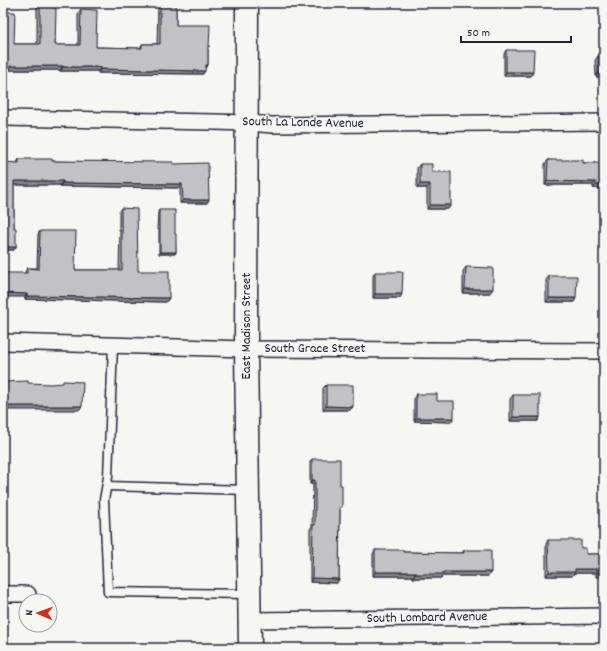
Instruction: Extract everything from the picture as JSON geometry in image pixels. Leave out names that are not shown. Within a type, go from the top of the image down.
[{"type":"street","name":"East Madison Street","points":[[247,3],[248,123],[246,349],[250,648]]},
{"type":"street","name":"South La Londe Avenue","points":[[3,118],[248,123],[272,125],[604,122]]},
{"type":"street","name":"South Grace Street","points":[[3,342],[246,349],[604,351]]},
{"type":"street","points":[[3,594],[18,594]]},
{"type":"street","name":"South Lombard Avenue","points":[[250,620],[604,616]]},
{"type":"lane","points":[[113,345],[108,477],[104,500],[108,592],[250,594]]},
{"type":"lane","points":[[107,486],[248,490]]},
{"type":"building","points":[[40,3],[55,3],[55,45],[80,45],[81,9],[97,10],[96,47],[142,48],[142,44],[160,44],[160,3],[176,3],[176,25],[210,25],[208,65],[206,65],[205,71],[101,69],[101,67],[63,66],[10,66],[10,69],[3,69],[3,12],[15,12],[14,44],[40,44]]},
{"type":"building","points":[[506,50],[534,50],[533,72],[506,72]]},
{"type":"building","points":[[598,56],[604,56],[604,73],[598,73]]},
{"type":"building","points":[[19,159],[52,159],[52,161],[173,162],[173,164],[208,163],[209,200],[183,200],[182,184],[14,181],[14,228],[16,228],[16,247],[3,247],[3,162],[19,163]]},
{"type":"building","points":[[548,160],[583,160],[583,163],[604,163],[604,185],[596,185],[596,182],[547,181]]},
{"type":"building","points":[[420,164],[432,164],[432,172],[451,172],[451,205],[430,205],[430,184],[420,184]]},
{"type":"building","points":[[121,208],[137,209],[138,271],[169,271],[169,298],[27,296],[27,294],[3,293],[3,273],[27,273],[27,268],[39,269],[40,231],[76,231],[75,270],[122,270]]},
{"type":"building","points":[[159,210],[175,210],[176,252],[160,252]]},
{"type":"building","points":[[466,267],[493,268],[493,289],[465,289]]},
{"type":"building","points":[[375,272],[403,272],[402,294],[375,294]]},
{"type":"building","points":[[549,276],[577,276],[576,298],[549,298]]},
{"type":"building","points":[[28,381],[28,383],[51,384],[63,383],[63,381],[83,382],[82,406],[3,406],[3,382]]},
{"type":"building","points":[[326,385],[353,385],[353,407],[326,406]]},
{"type":"building","points":[[416,394],[437,394],[437,401],[454,401],[454,418],[416,418]]},
{"type":"building","points":[[513,395],[540,395],[540,417],[513,417]]},
{"type":"building","points":[[312,459],[340,459],[342,507],[340,507],[339,579],[312,578],[313,525],[315,525],[315,480],[312,480]]},
{"type":"building","points":[[548,540],[581,540],[581,548],[586,548],[586,554],[604,554],[604,573],[598,573],[598,569],[575,569],[575,572],[549,572]]},
{"type":"building","points":[[375,550],[464,553],[464,550],[491,550],[491,572],[443,572],[443,574],[416,574],[416,572],[375,572]]}]
